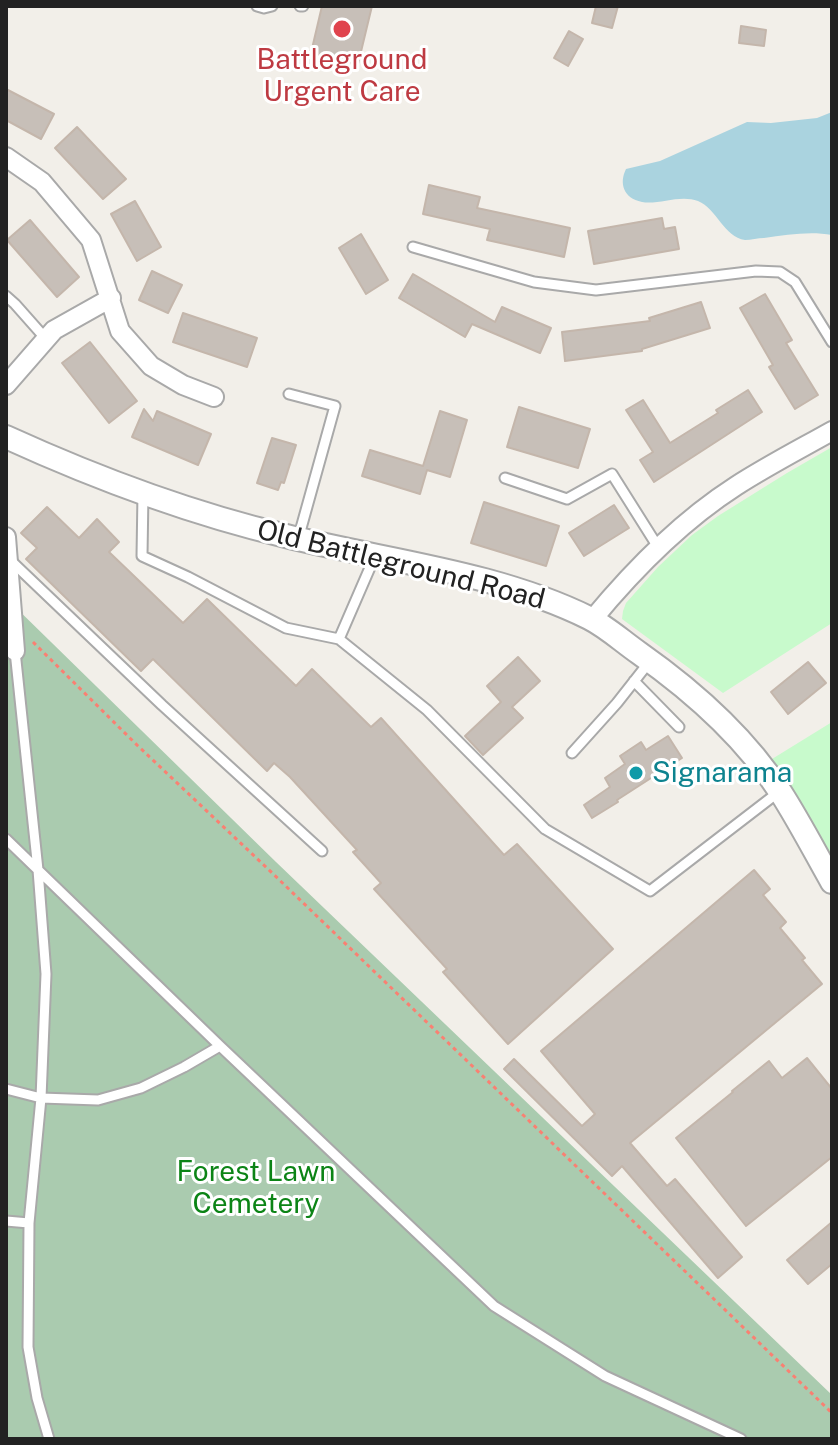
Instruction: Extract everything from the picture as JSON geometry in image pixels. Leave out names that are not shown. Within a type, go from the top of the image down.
[{"type":"street","points":[[6,157],[42,182],[91,240],[120,331],[151,366],[183,385],[214,397]]},
{"type":"street","points":[[6,385],[54,330],[111,298]]},
{"type":"street","points":[[592,620],[624,581],[699,512],[736,486],[832,431]]},
{"type":"street","name":"Old Battleground Road","points":[[6,437],[73,468],[184,508],[298,539],[469,576],[548,600],[592,620],[676,678],[738,737],[780,791],[832,882]]},
{"type":"street","points":[[6,537],[15,651]]},
{"type":"lane","points":[[257,6],[272,6]]},
{"type":"lane","points":[[413,247],[534,282],[596,290],[756,271],[780,272],[795,282],[832,342]]},
{"type":"lane","points":[[6,296],[46,339]]},
{"type":"lane","points":[[289,394],[335,406],[298,539]]},
{"type":"lane","points":[[505,478],[567,499],[612,474],[658,547]]},
{"type":"lane","points":[[143,493],[142,556],[286,628],[339,639],[427,710],[545,829],[650,891],[780,791]]},
{"type":"lane","points":[[339,639],[375,556]]},
{"type":"lane","points":[[7,557],[162,705],[322,851]]},
{"type":"lane","points":[[15,651],[46,974],[41,1098],[29,1223],[28,1347],[48,1439],[62,1439]]},
{"type":"lane","points":[[572,753],[650,661]]},
{"type":"lane","points":[[634,681],[679,727]]},
{"type":"lane","points":[[6,839],[494,1306],[605,1376],[741,1439]]},
{"type":"lane","points":[[6,1089],[41,1098],[98,1100],[141,1088],[220,1046]]},
{"type":"lane","points":[[6,1221],[29,1223]]},
{"type":"path","points":[[12,619],[137,745],[832,1413]]},
{"type":"green space","points":[[832,447],[832,623],[723,693],[622,619],[626,603],[692,535]]},
{"type":"green space","name":"Forest Lawn Cemetery","points":[[6,598],[276,862],[832,1395],[832,1439],[6,1439]]},
{"type":"green space","points":[[832,722],[832,860],[772,759]]},
{"type":"water","points":[[832,112],[832,235],[815,233],[745,240],[731,234],[698,201],[642,202],[630,197],[624,189],[626,169],[660,161],[747,122],[817,118]]},
{"type":"building","name":"Battleground Urgent Care","points":[[322,6],[372,6],[358,64],[311,53]]},
{"type":"building","points":[[596,6],[618,6],[612,28],[592,23]]},
{"type":"building","points":[[741,26],[766,30],[764,46],[739,43]]},
{"type":"building","points":[[569,31],[583,39],[568,66],[554,58]]},
{"type":"building","points":[[6,89],[54,114],[41,139],[6,120]]},
{"type":"building","points":[[77,127],[126,179],[103,199],[55,148]]},
{"type":"building","points":[[429,185],[480,197],[477,208],[570,228],[564,257],[487,240],[490,229],[423,214]]},
{"type":"building","points":[[135,201],[161,247],[137,261],[111,214]]},
{"type":"building","points":[[662,218],[664,229],[675,227],[679,249],[594,264],[588,231]]},
{"type":"building","points":[[30,220],[79,277],[57,297],[7,240]]},
{"type":"building","points":[[361,234],[388,280],[366,294],[339,248]]},
{"type":"building","points":[[152,271],[182,285],[168,313],[139,300]]},
{"type":"building","points":[[413,274],[495,322],[502,307],[551,328],[540,353],[472,324],[465,337],[399,298]]},
{"type":"building","points":[[765,294],[792,340],[786,343],[818,395],[795,409],[769,367],[773,365],[740,308]]},
{"type":"building","points":[[701,302],[710,328],[642,351],[565,361],[562,332],[650,321],[649,318]]},
{"type":"building","points":[[183,313],[257,338],[247,367],[173,342]]},
{"type":"building","points":[[90,342],[137,401],[109,423],[62,363]]},
{"type":"building","points":[[748,390],[762,412],[654,482],[640,460],[653,452],[626,410],[643,400],[670,443]]},
{"type":"building","points":[[519,407],[590,429],[578,468],[507,447]]},
{"type":"building","points":[[144,409],[153,421],[157,411],[211,434],[198,465],[132,437]]},
{"type":"building","points":[[440,411],[467,420],[450,477],[427,470],[420,494],[362,476],[370,450],[423,466]]},
{"type":"building","points":[[272,438],[296,445],[284,483],[281,482],[278,490],[257,483]]},
{"type":"building","points":[[484,502],[559,526],[546,566],[471,543]]},
{"type":"building","points":[[614,505],[629,528],[584,556],[569,533]]},
{"type":"building","points":[[47,507],[79,538],[97,519],[119,542],[109,552],[183,623],[207,599],[296,686],[312,669],[371,727],[381,718],[504,855],[517,844],[613,949],[508,1044],[443,972],[447,969],[374,889],[381,883],[353,852],[357,850],[290,777],[274,763],[267,771],[153,659],[141,671],[26,559],[37,548],[21,533]]},
{"type":"building","points":[[518,657],[540,681],[512,707],[523,718],[483,755],[465,736],[501,702],[487,686]]},
{"type":"building","points":[[808,662],[826,683],[788,714],[771,692]]},
{"type":"building","name":"Signarama","points":[[668,736],[682,758],[592,818],[584,805],[610,787],[605,778],[625,764],[620,756],[641,742],[646,750]]},
{"type":"building","points":[[754,870],[770,889],[763,895],[786,922],[780,928],[822,984],[630,1143],[667,1186],[675,1179],[742,1257],[718,1278],[622,1166],[612,1176],[504,1069],[514,1059],[582,1126],[595,1114],[541,1051]]},
{"type":"building","points":[[807,1058],[832,1089],[832,1157],[746,1226],[676,1138],[769,1061],[782,1078]]},
{"type":"building","points":[[832,1222],[832,1264],[808,1284],[787,1260]]},
{"type":"place","name":"Battleground Urgent Care","points":[[342,29]]},
{"type":"place","name":"Signarama","points":[[636,773]]}]
